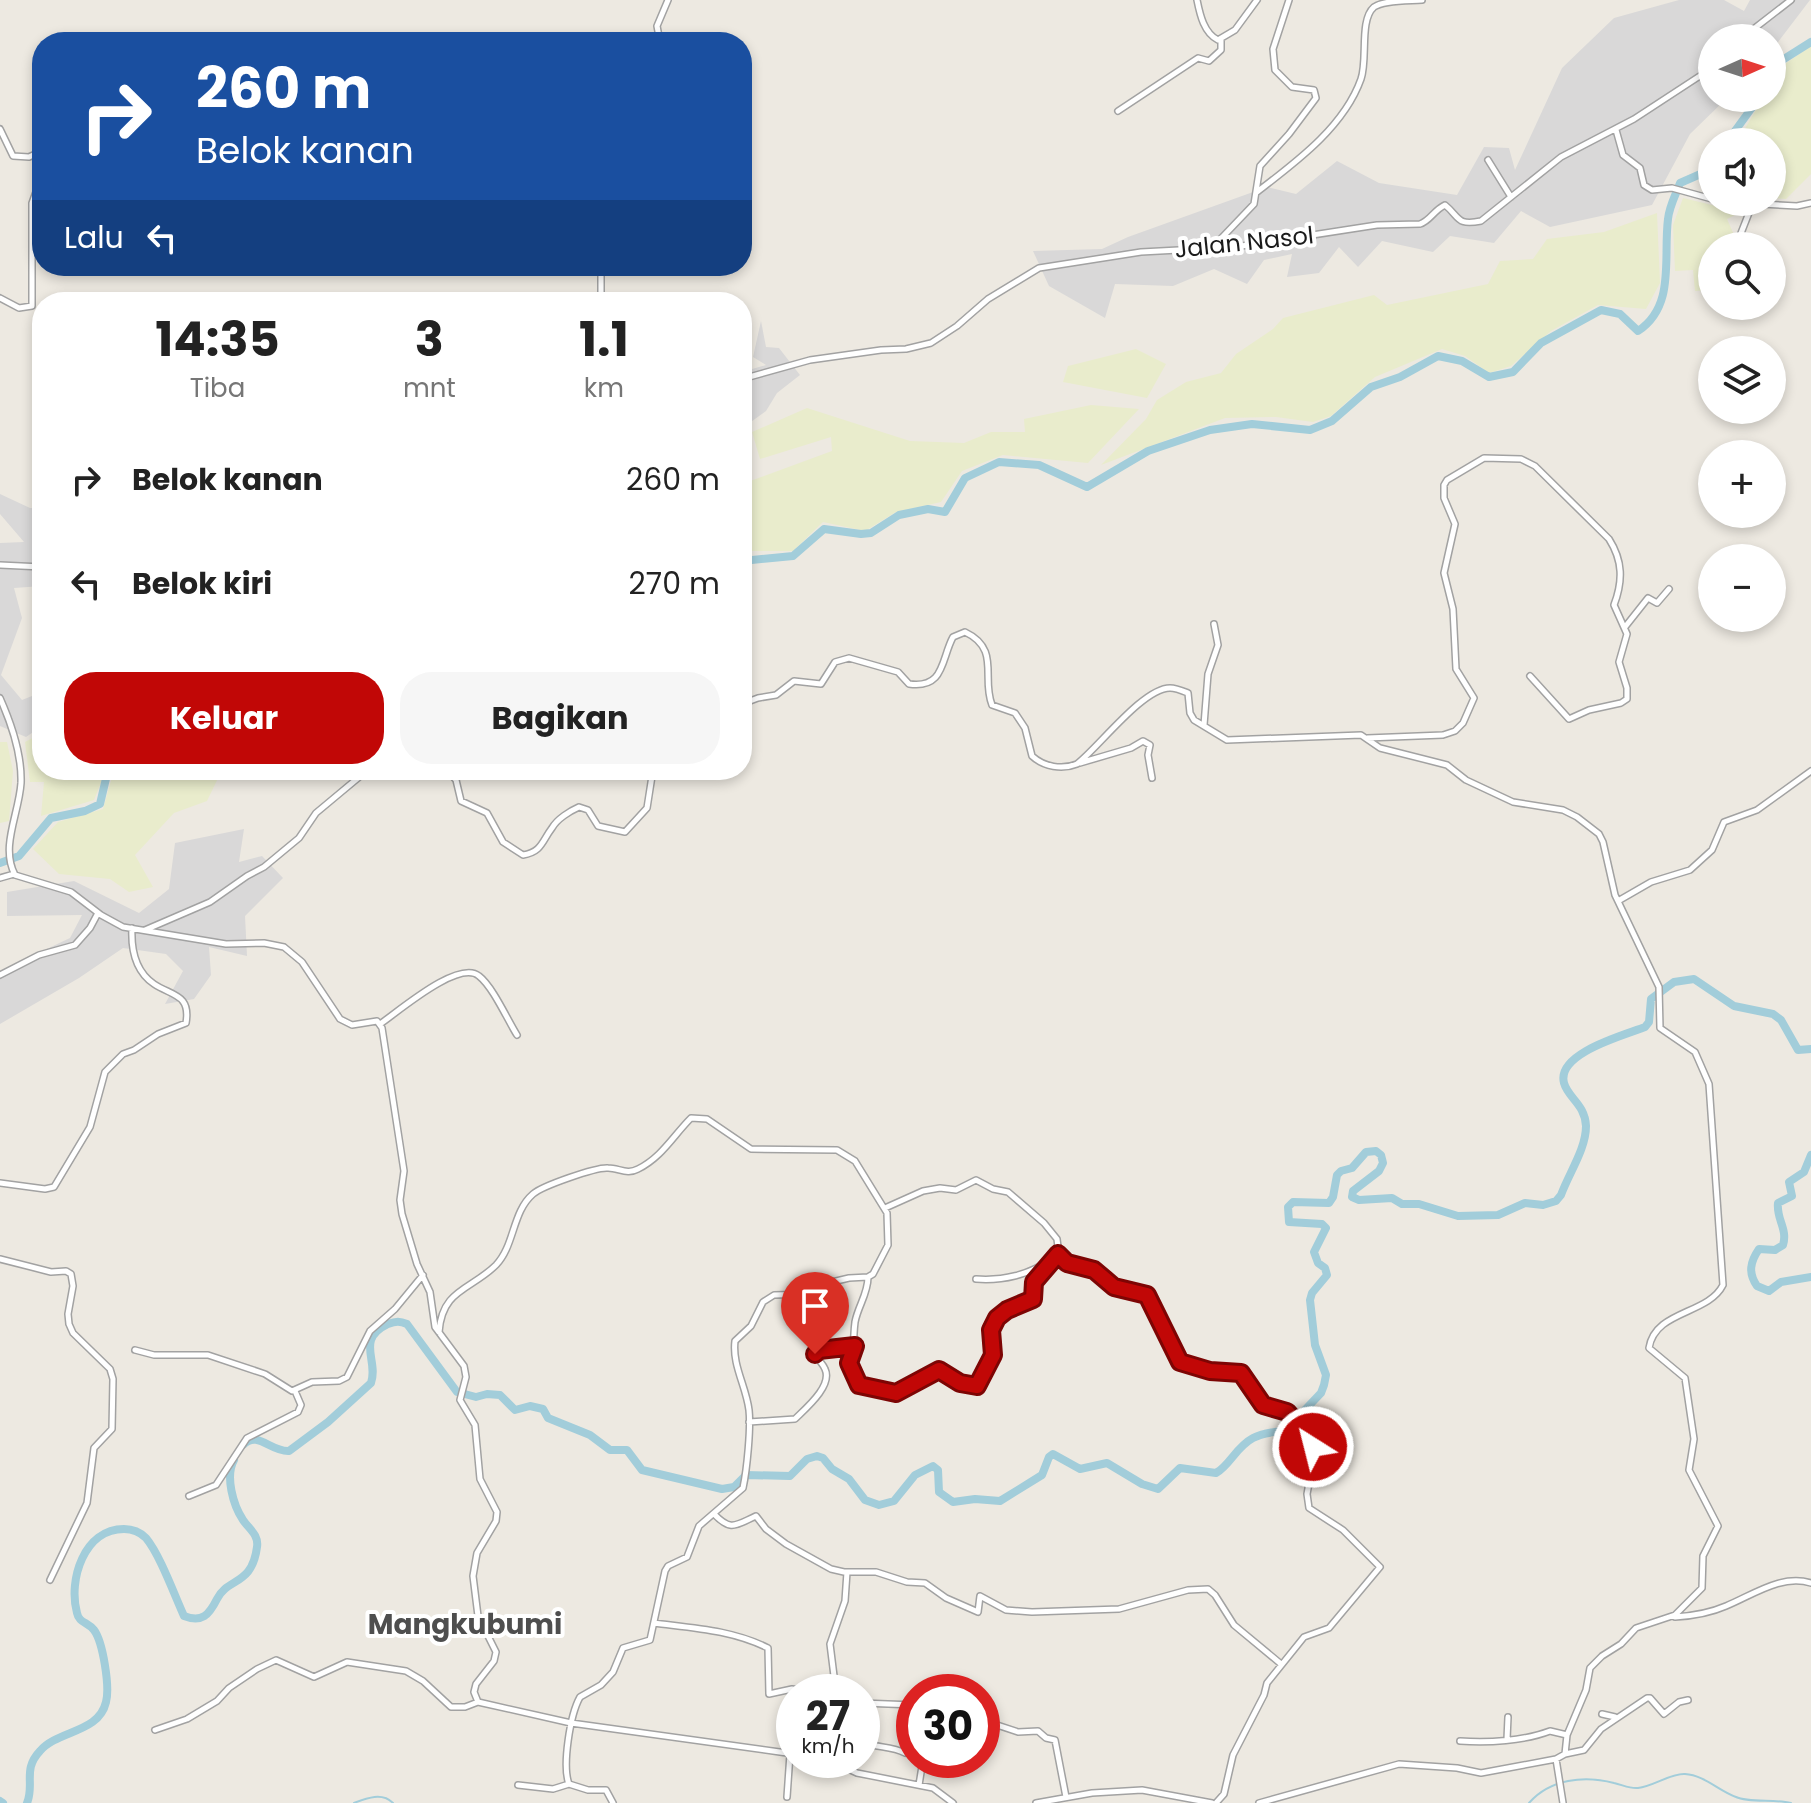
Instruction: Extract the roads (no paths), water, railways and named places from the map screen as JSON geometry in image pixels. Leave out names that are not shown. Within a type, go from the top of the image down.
[{"type":"street","points":[[658,32],[657,26],[668,0]]},
{"type":"street","points":[[1197,0],[1202,19],[1215,40],[1221,40],[1235,30],[1257,0]]},
{"type":"street","points":[[1212,248],[1254,204],[1260,166],[1316,98],[1314,90],[1292,87],[1275,70],[1273,49],[1289,0]]},
{"type":"street","points":[[1257,193],[1306,154],[1346,107],[1362,76],[1366,23],[1372,9],[1380,3],[1422,0]]},
{"type":"street","points":[[1760,24],[1791,0]]},
{"type":"street","points":[[1118,111],[1197,58],[1209,61],[1219,54],[1221,40]]},
{"type":"street","name":"Jalan Nasol","points":[[752,376],[810,360],[906,349],[931,343],[957,326],[988,299],[1039,268],[1141,252],[1280,241],[1377,225],[1420,224],[1445,205],[1456,219],[1469,223],[1481,221],[1561,157],[1616,130],[1698,77]]},
{"type":"street","points":[[0,129],[13,156],[32,156]]},
{"type":"street","points":[[1616,130],[1623,155],[1640,168],[1644,185],[1652,190],[1672,188],[1698,195]]},
{"type":"street","points":[[1488,160],[1511,197]]},
{"type":"street","points":[[32,203],[32,276]]},
{"type":"street","points":[[1786,206],[1811,203]]},
{"type":"street","points":[[0,298],[19,308],[32,305]]},
{"type":"street","points":[[1366,738],[1447,734],[1461,726],[1474,701],[1473,692],[1456,669],[1453,609],[1444,573],[1455,524],[1443,490],[1447,480],[1480,459],[1521,459],[1530,463],[1609,539],[1621,576],[1620,592],[1614,605],[1627,638],[1619,662],[1628,696],[1621,703],[1567,718],[1530,676]]},
{"type":"street","points":[[0,565],[32,567]]},
{"type":"street","points":[[1625,627],[1648,598],[1657,603],[1669,589]]},
{"type":"street","points":[[1204,726],[1208,674],[1218,645],[1214,624]]},
{"type":"street","points":[[752,700],[776,695],[794,681],[821,684],[835,662],[849,658],[898,672],[909,684],[926,684],[945,666],[953,637],[965,632],[972,636],[988,657],[992,705],[1015,713],[1025,728],[1030,754],[1034,759],[1051,767],[1068,767],[1131,748],[1143,741],[1150,745],[1148,755],[1152,778]]},
{"type":"street","points":[[1079,763],[1139,703],[1167,689],[1188,693],[1191,716],[1222,739],[1356,735],[1380,748],[1447,765],[1466,780],[1513,802],[1573,814],[1602,838],[1609,876],[1618,901],[1660,989],[1660,1028],[1695,1052],[1709,1084],[1724,1276],[1721,1289],[1664,1324],[1649,1343],[1652,1352],[1683,1375],[1686,1382],[1694,1439],[1689,1470],[1718,1526],[1703,1556],[1701,1591],[1678,1613],[1639,1626],[1590,1668],[1586,1690],[1567,1735],[1565,1754]]},
{"type":"street","points":[[0,698],[14,734],[21,775],[8,846],[13,873]]},
{"type":"street","points":[[1618,901],[1651,882],[1690,870],[1714,848],[1724,822],[1757,810],[1811,771]]},
{"type":"street","points":[[144,930],[210,902],[264,867],[299,838],[316,813],[356,780]]},
{"type":"street","points":[[455,780],[461,801],[487,813],[503,842],[523,855],[533,853],[542,846],[553,825],[579,807],[588,810],[598,826],[625,832],[647,808],[651,780]]},
{"type":"street","points":[[0,878],[13,873],[71,892],[98,913],[132,928],[226,944],[264,943],[284,947],[302,962],[340,1019],[352,1025],[372,1020],[380,1024]]},
{"type":"street","points":[[0,975],[39,955],[75,945],[98,913]]},
{"type":"street","points":[[0,1183],[45,1189],[54,1187],[90,1127],[105,1072],[125,1053],[158,1034],[186,1023],[188,1011],[185,1005],[171,990],[151,982],[134,958],[132,928]]},
{"type":"street","points":[[380,1024],[450,976],[467,972],[481,977],[517,1035]]},
{"type":"street","points":[[380,1024],[389,1064],[404,1171],[400,1200],[402,1214],[430,1292],[433,1325],[464,1366],[466,1377],[461,1403],[475,1425],[480,1479],[497,1512],[496,1521],[477,1553],[473,1576],[478,1616],[496,1652],[494,1661],[476,1684],[474,1692],[478,1702]]},
{"type":"street","points":[[439,1332],[441,1316],[454,1294],[499,1261],[509,1245],[517,1218],[532,1195],[583,1173],[607,1168],[628,1172],[640,1169],[666,1149],[688,1120],[695,1117],[707,1119],[752,1150],[837,1150],[855,1161],[870,1189],[885,1208],[889,1238],[887,1250],[875,1272],[868,1277],[832,1282],[813,1294],[778,1293],[763,1302],[751,1325],[734,1343],[734,1359],[748,1406],[749,1422],[742,1489],[699,1526],[687,1557],[668,1566],[649,1641],[623,1648],[613,1672],[601,1685],[580,1697],[571,1723],[566,1771],[569,1784]]},
{"type":"street","points":[[885,1208],[932,1189],[956,1190],[977,1180],[993,1189],[1006,1191],[1050,1229],[1057,1239],[1058,1254],[1067,1263],[1094,1270],[1114,1287],[1145,1293],[1180,1362],[1210,1371],[1241,1373],[1264,1407],[1285,1410],[1313,1444],[1307,1494],[1309,1508],[1343,1530],[1380,1567],[1329,1628],[1306,1636],[1267,1683],[1264,1695],[1233,1755],[1224,1794],[1214,1803],[1142,1790],[1036,1803]]},
{"type":"street","points":[[976,1279],[1022,1274],[1036,1269],[1058,1254]]},
{"type":"street","points":[[868,1277],[849,1364],[862,1387],[896,1393],[939,1370],[960,1383],[977,1386],[993,1355],[991,1330],[997,1318],[1007,1310],[1033,1299],[1034,1282],[1058,1254]]},
{"type":"street","points":[[2,1261],[71,1274],[73,1286],[68,1318],[71,1328],[105,1362],[113,1379],[112,1429],[94,1448],[87,1503],[50,1580]]},
{"type":"street","points":[[295,1391],[312,1382],[339,1381],[347,1377],[370,1331],[392,1313],[423,1275]]},
{"type":"street","points":[[749,1422],[795,1419],[826,1381],[826,1372],[815,1352],[855,1346]]},
{"type":"street","points":[[135,1350],[154,1355],[212,1355],[261,1372],[295,1391],[301,1405],[298,1412],[247,1438],[216,1485],[189,1496]]},
{"type":"street","points":[[714,1514],[732,1526],[756,1516],[766,1529],[786,1544],[825,1566],[847,1572],[876,1572],[907,1582],[925,1583],[946,1598],[978,1612],[980,1596],[1006,1610],[1032,1612],[1119,1609],[1188,1590],[1208,1589],[1234,1625],[1281,1664]]},
{"type":"street","points":[[834,1674],[830,1647],[846,1597],[847,1572]]},
{"type":"street","points":[[1665,1618],[1722,1608],[1775,1584],[1799,1580],[1811,1583]]},
{"type":"street","points":[[654,1623],[747,1638],[768,1648],[769,1694],[776,1692]]},
{"type":"street","points":[[155,1730],[189,1718],[217,1701],[229,1688],[255,1670],[274,1660],[314,1677],[335,1666],[354,1663],[406,1671],[423,1681],[451,1707],[465,1707],[478,1702],[571,1723],[776,1752]]},
{"type":"street","points":[[325,1662],[335,1666]]},
{"type":"street","points":[[1259,1803],[1399,1764],[1481,1773],[1556,1759],[1584,1750],[1598,1731],[1648,1698],[1664,1714],[1679,1702],[1688,1700]]},
{"type":"street","points":[[1602,1714],[1616,1717]]},
{"type":"street","points":[[1507,1739],[1508,1717]]},
{"type":"street","points":[[1000,1726],[1018,1732],[1038,1731],[1045,1738],[1054,1739],[1066,1797]]},
{"type":"street","points":[[1460,1741],[1507,1739],[1541,1735],[1548,1731],[1567,1735]]},
{"type":"street","points":[[1556,1759],[1564,1800]]},
{"type":"street","points":[[880,1777],[940,1791],[953,1803]]},
{"type":"street","points":[[787,1797],[789,1778]]},
{"type":"street","points":[[919,1785],[920,1778]]},
{"type":"street","points":[[518,1785],[553,1789],[569,1784],[588,1790],[606,1790],[613,1803]]},
{"type":"waterway","points":[[1786,58],[1811,42]]},
{"type":"waterway","points":[[1737,128],[1749,112]]},
{"type":"waterway","points":[[752,560],[793,556],[824,529],[871,533],[899,515],[928,509],[945,512],[965,478],[999,462],[1039,465],[1087,487],[1148,451],[1210,430],[1252,424],[1310,430],[1332,421],[1371,387],[1400,377],[1438,356],[1462,361],[1489,377],[1513,372],[1541,343],[1601,310],[1620,314],[1638,331],[1650,321],[1663,295],[1671,205],[1680,183],[1698,175]]},
{"type":"waterway","points":[[0,863],[19,856],[51,818],[85,811],[100,804],[106,780]]},
{"type":"waterway","points":[[243,1445],[254,1440],[289,1451],[328,1422],[371,1383],[370,1344],[373,1337],[378,1330],[398,1322],[407,1324],[457,1392],[476,1397],[500,1395],[515,1410],[530,1406],[543,1409],[548,1418],[590,1435],[610,1450],[627,1450],[642,1470],[722,1489],[734,1487],[746,1475],[790,1476],[807,1459],[817,1456],[849,1479],[865,1500],[879,1505],[894,1501],[915,1475],[933,1466],[938,1470],[939,1492],[953,1502],[975,1499],[1000,1501],[1042,1475],[1053,1454],[1080,1469],[1107,1463],[1142,1484],[1158,1489],[1180,1468],[1216,1473],[1253,1438],[1297,1428],[1301,1414],[1321,1393],[1326,1375],[1315,1345],[1310,1300],[1327,1275],[1314,1252],[1326,1228],[1322,1224],[1289,1222],[1288,1207],[1293,1202],[1329,1203],[1337,1175],[1352,1168],[1366,1152],[1376,1151],[1383,1163],[1379,1171],[1353,1191],[1352,1197],[1359,1200],[1392,1198],[1402,1204],[1419,1204],[1458,1216],[1498,1215],[1525,1203],[1543,1205],[1556,1201],[1580,1152],[1586,1126],[1583,1112],[1566,1088],[1564,1072],[1581,1054],[1608,1040],[1645,1027],[1649,1022],[1651,999],[1674,982],[1694,979],[1734,1006],[1773,1014],[1781,1020],[1798,1050],[1811,1049]]},
{"type":"waterway","points":[[1811,1155],[1804,1172],[1789,1182],[1792,1196],[1778,1203],[1783,1245],[1775,1250],[1759,1249],[1751,1268],[1757,1286],[1769,1291],[1781,1282],[1811,1277]]},
{"type":"waterway","points":[[27,1803],[30,1771],[40,1751],[57,1739],[87,1726],[102,1712],[106,1702],[106,1676],[100,1644],[94,1630],[78,1616],[75,1600],[77,1572],[89,1547],[110,1531],[127,1529],[139,1533],[156,1554],[184,1616],[196,1619],[204,1616],[222,1592],[245,1575],[257,1547],[255,1536],[233,1499],[230,1474],[234,1460]]},
{"type":"waterway","points":[[1529,1803],[1547,1789],[1568,1781],[1591,1779],[1638,1788],[1685,1774],[1699,1777],[1741,1799],[1791,1803]]},
{"type":"waterway","points":[[354,1803],[379,1797],[393,1803]]},
{"type":"district","name":"Mangkubumi","points":[[465,1624]]}]
